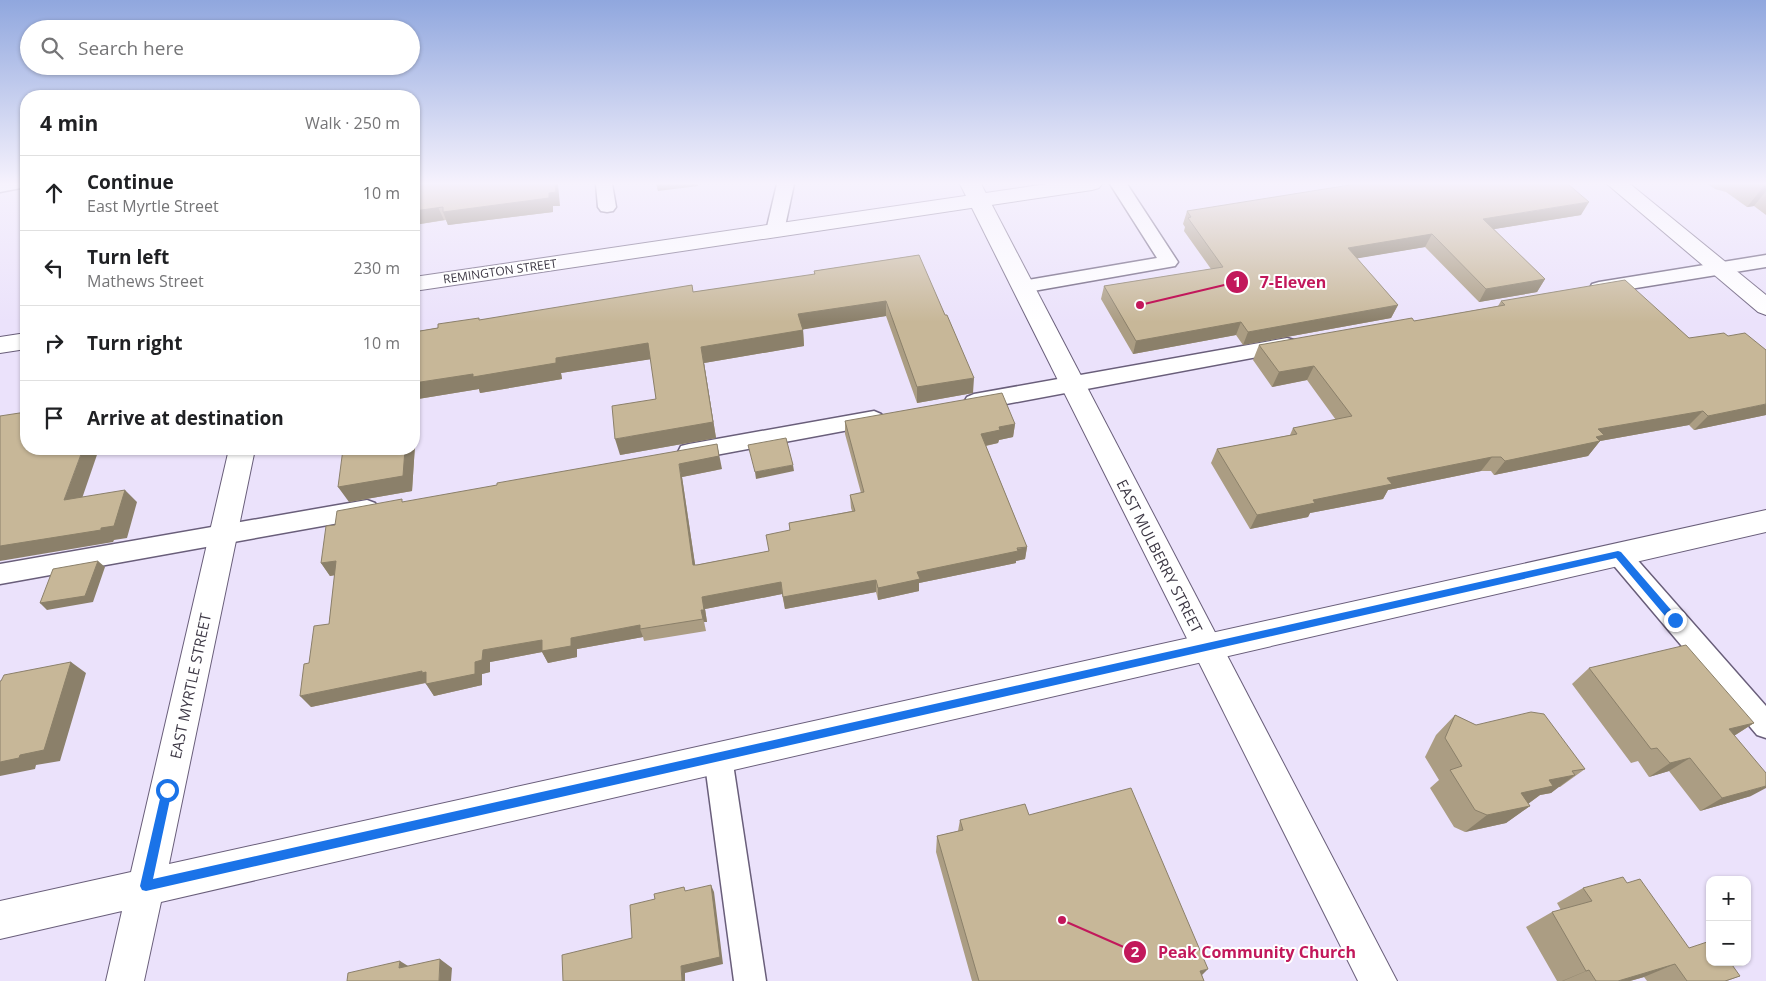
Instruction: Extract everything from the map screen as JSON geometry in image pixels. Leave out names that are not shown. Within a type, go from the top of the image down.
[{"type":"main road","name":"REMINGTON STREET","points":[[420,283],[781,230]]},
{"type":"main road","name":"EAST MULBERRY STREET","points":[[993,230],[1378,981]]},
{"type":"main road","points":[[1672,230],[1766,307]]},
{"type":"main road","points":[[0,345],[20,342]]},
{"type":"main road","name":"EAST MYRTLE STREET","points":[[125,981],[241,455]]},
{"type":"main road","points":[[0,920],[1766,521]]},
{"type":"lane","points":[[1022,287],[1169,262],[1148,230]]},
{"type":"lane","points":[[1577,292],[1766,261]]},
{"type":"lane","points":[[954,406],[1305,342]]},
{"type":"lane","points":[[669,456],[894,416]]},
{"type":"lane","points":[[0,574],[384,506]]},
{"type":"lane","points":[[1618,554],[1766,726]]},
{"type":"lane","points":[[718,757],[750,981]]},
{"type":"building","points":[[1196,230],[1494,230],[1545,279],[1486,289],[1432,234],[1348,248],[1398,305],[1248,332],[1241,322],[1136,341],[1104,286],[1223,267]]},
{"type":"building","points":[[919,255],[974,378],[917,387],[886,301],[798,314],[803,330],[701,347],[713,422],[615,439],[612,406],[656,399],[648,343],[556,358],[556,363],[473,377],[473,374],[420,382],[420,331],[438,328],[438,324],[479,318],[479,320],[692,285],[693,292],[815,274],[814,271]]},
{"type":"building","points":[[1625,280],[1689,338],[1724,333],[1728,336],[1745,333],[1766,350],[1766,404],[1708,416],[1703,411],[1598,429],[1604,435],[1596,437],[1600,441],[1505,461],[1501,457],[1492,457],[1387,478],[1392,484],[1313,500],[1315,503],[1257,515],[1217,449],[1297,434],[1293,428],[1352,416],[1314,366],[1279,372],[1259,345],[1412,318],[1414,321],[1505,305],[1501,301]]},
{"type":"building","points":[[1002,393],[1015,424],[999,427],[1000,430],[981,434],[1027,547],[1017,548],[1018,551],[917,572],[920,579],[878,588],[876,580],[783,597],[781,582],[702,597],[704,610],[701,610],[703,619],[640,629],[640,625],[571,638],[571,646],[542,651],[542,640],[483,650],[482,660],[475,662],[475,674],[426,684],[426,672],[422,673],[422,671],[300,696],[304,664],[309,663],[314,626],[329,624],[336,561],[321,563],[326,526],[335,525],[337,511],[402,499],[402,502],[717,444],[719,456],[679,464],[693,565],[697,565],[769,551],[766,535],[790,530],[789,523],[855,511],[850,495],[864,492],[845,421]]},
{"type":"building","points":[[20,413],[20,455],[81,455],[64,500],[125,490],[114,526],[101,528],[101,530],[0,546],[0,416]]},
{"type":"building","points":[[786,438],[793,465],[755,472],[748,445]]},
{"type":"building","points":[[342,455],[405,455],[403,476],[338,487]]},
{"type":"building","points":[[98,561],[85,596],[40,603],[53,569]]},
{"type":"building","points":[[1686,645],[1754,723],[1729,729],[1766,773],[1766,786],[1722,798],[1690,758],[1670,763],[1657,748],[1651,749],[1589,668]]},
{"type":"building","points":[[71,662],[44,750],[0,762],[0,681],[4,675]]},
{"type":"building","points":[[1531,712],[1544,714],[1585,769],[1572,771],[1575,775],[1549,780],[1553,786],[1521,793],[1530,806],[1487,815],[1475,810],[1450,770],[1462,766],[1445,738],[1455,715],[1476,725]]},
{"type":"building","points":[[1131,788],[1208,969],[1200,971],[1204,981],[979,981],[937,836],[963,830],[960,820],[1025,804],[1029,815]]},
{"type":"building","points":[[1623,877],[1627,883],[1640,879],[1689,948],[1706,942],[1706,966],[1733,966],[1740,976],[1725,981],[1687,981],[1675,964],[1618,981],[1596,981],[1589,970],[1586,971],[1552,912],[1592,901],[1583,888]]},
{"type":"building","points":[[711,885],[720,957],[681,966],[682,981],[563,981],[562,955],[632,938],[630,905],[655,899],[654,894],[684,887],[685,891]]},
{"type":"building","points":[[440,959],[439,981],[347,981],[348,973],[400,961],[399,968]]},
{"type":"place","name":"7-Eleven","points":[[1140,305]]},
{"type":"place","name":"Peak Community Church","points":[[1062,920]]},
{"type":"route","points":[[167,790],[146,886],[1279,632],[1618,554],[1675,620]]}]
